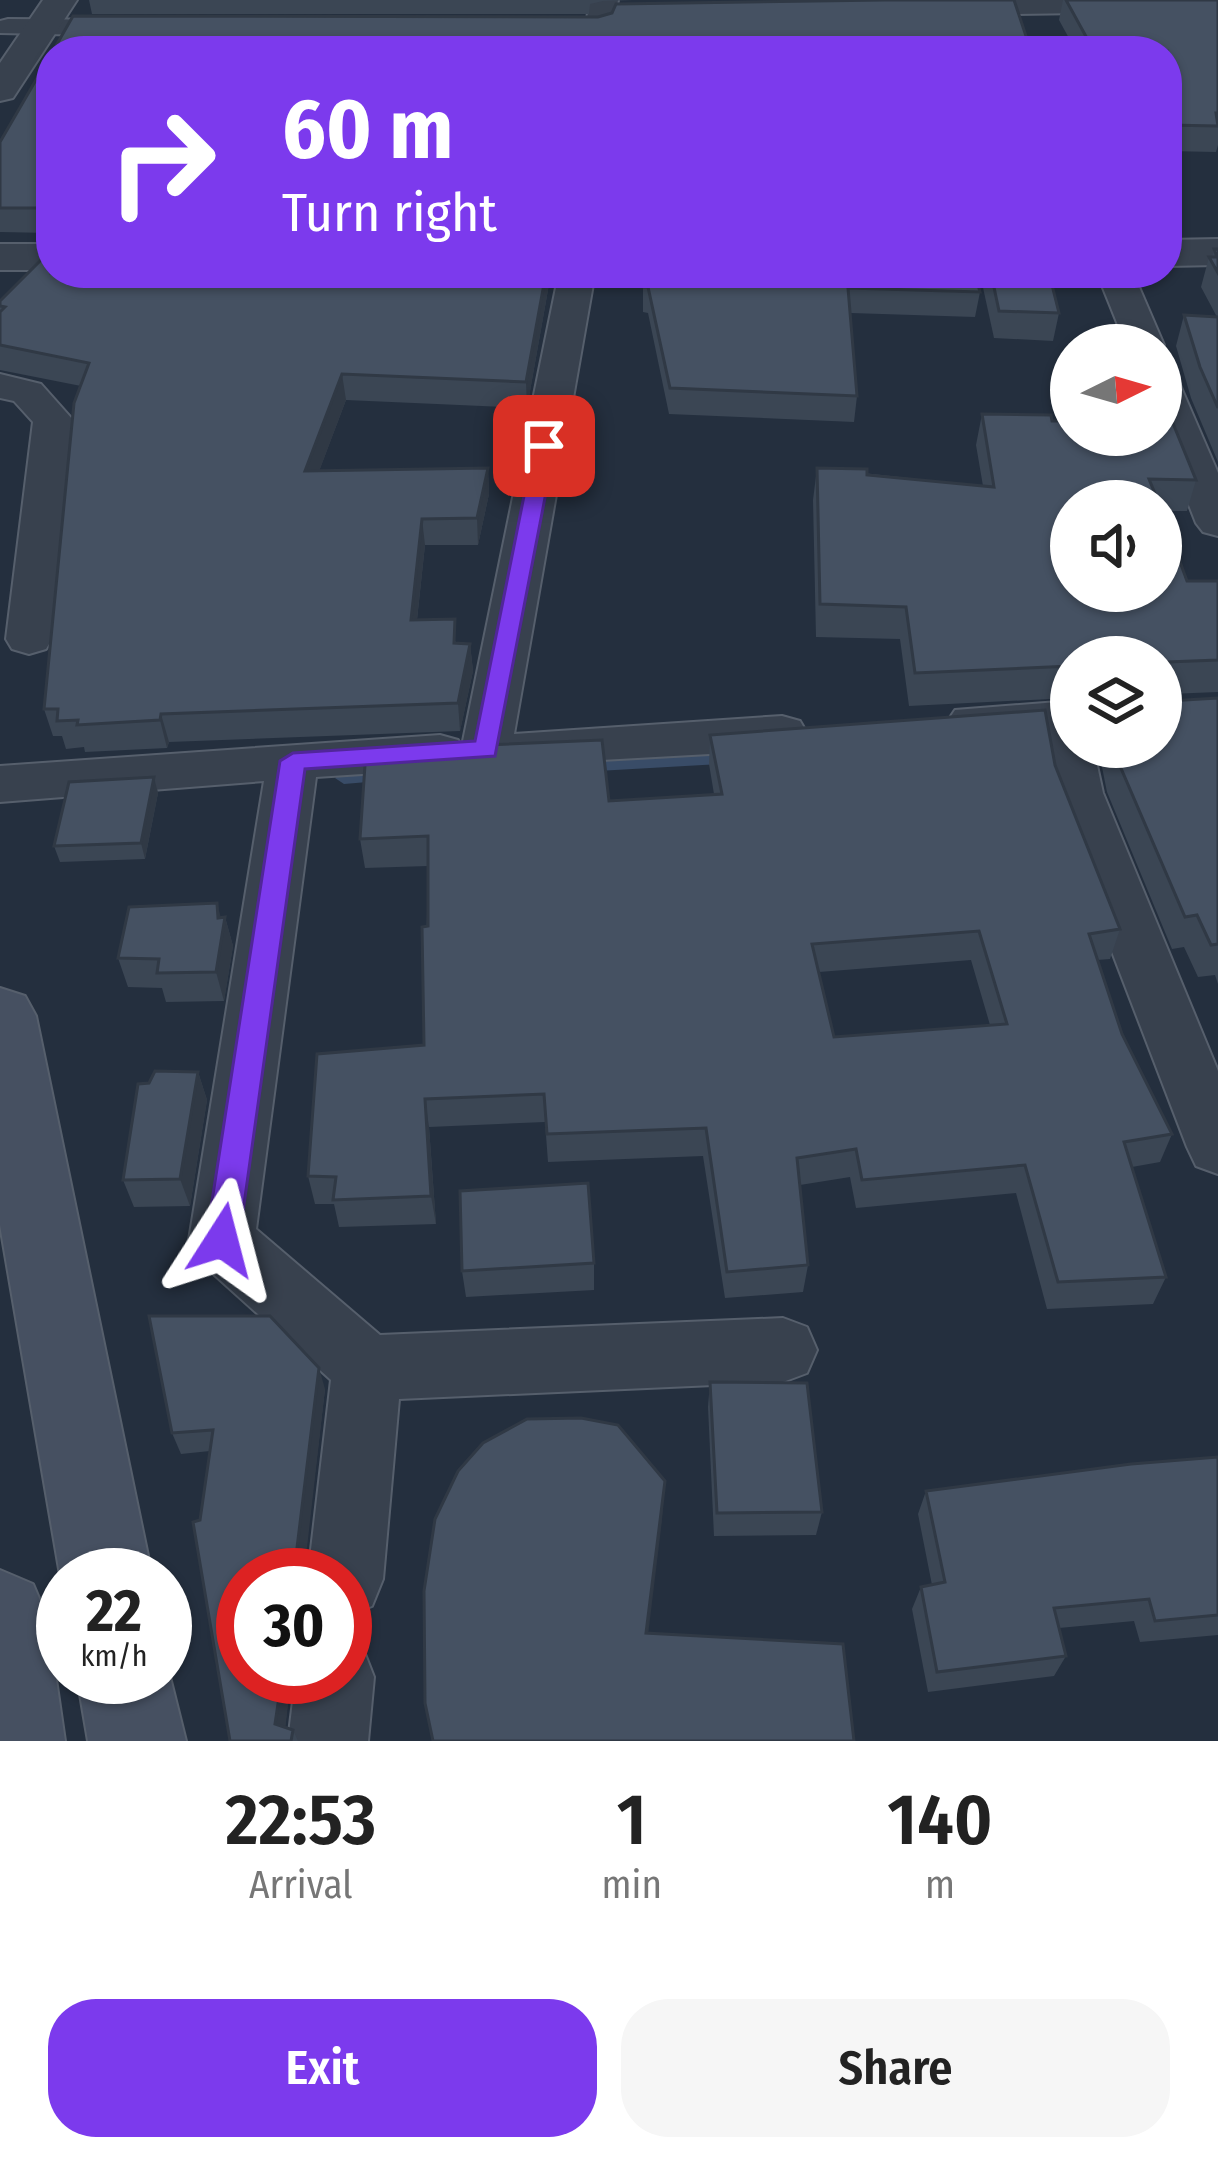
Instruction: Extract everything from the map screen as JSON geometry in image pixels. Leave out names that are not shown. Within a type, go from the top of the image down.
[{"type":"main road","points":[[0,1016],[101,1548]]},
{"type":"main road","points":[[0,1617],[16,1741]]},
{"type":"main road","points":[[130,1704],[137,1741]]},
{"type":"street","points":[[911,7],[1032,11],[1218,3]]},
{"type":"street","points":[[0,90],[27,19],[159,28]]},
{"type":"street","points":[[1182,253],[1218,252]]},
{"type":"street","points":[[0,257],[36,257]]},
{"type":"street","points":[[486,749],[574,288]]},
{"type":"street","points":[[1121,288],[1136,324]]},
{"type":"street","points":[[0,386],[27,392],[53,420],[29,640]]},
{"type":"street","points":[[1182,436],[1218,523]]},
{"type":"street","points":[[924,724],[1050,718]]},
{"type":"street","points":[[0,784],[46,777],[832,730]]},
{"type":"street","points":[[293,761],[222,1240],[367,1368],[783,1350]]},
{"type":"street","points":[[1073,768],[1077,793],[1218,1147]]},
{"type":"street","points":[[348,1548],[367,1368]]},
{"type":"street","points":[[328,1741],[332,1704]]},
{"type":"building","points":[[1014,0],[1026,36],[62,36],[73,16],[598,17],[612,13],[616,4]]},
{"type":"building","points":[[1066,0],[1218,0],[1218,126],[1182,125],[1182,36],[1086,36]]},
{"type":"building","points":[[36,80],[36,208],[0,208],[0,142]]},
{"type":"building","points":[[1214,249],[1218,249],[1218,273],[1209,257],[1217,257]]},
{"type":"building","points":[[36,265],[36,288],[543,288],[526,382],[342,374],[305,471],[488,468],[477,518],[422,519],[411,620],[455,619],[454,643],[470,644],[458,703],[161,714],[160,720],[77,725],[78,720],[57,721],[58,709],[44,709],[74,403],[89,363],[0,345],[0,312],[5,307],[0,301]]},
{"type":"building","points":[[648,288],[848,288],[857,396],[670,388]]},
{"type":"building","points":[[848,288],[979,288],[980,292]]},
{"type":"building","points":[[994,288],[1053,288],[1059,313],[999,311]]},
{"type":"building","points":[[1184,315],[1218,317],[1218,408],[1200,367]]},
{"type":"building","points":[[982,414],[1050,415],[1050,456],[1182,456],[1182,446],[1196,480],[1050,480],[1050,612],[1182,612],[1182,567],[1187,581],[1218,581],[1218,660],[1182,661],[1182,636],[1050,636],[1050,667],[915,673],[906,607],[820,604],[817,468],[867,469],[867,475],[994,487]]},
{"type":"building","points":[[1218,698],[1218,944],[1211,945],[1197,915],[1185,917],[1121,768],[1182,768],[1182,700]]},
{"type":"building","points":[[1045,710],[1050,768],[1056,768],[1120,929],[1089,934],[1122,1034],[1172,1134],[1124,1142],[1166,1277],[1058,1282],[1025,1165],[862,1180],[856,1149],[797,1158],[808,1265],[727,1272],[706,1128],[547,1134],[544,1094],[425,1099],[431,1196],[333,1200],[336,1177],[308,1176],[317,1054],[424,1045],[422,927],[428,926],[428,836],[360,839],[366,750],[602,740],[609,801],[722,794],[710,735]],"holes":[[[979,931],[1007,1024],[834,1037],[812,944]]]},
{"type":"building","points":[[154,777],[141,843],[54,846],[69,782]]},
{"type":"building","points":[[217,903],[218,918],[225,917],[216,972],[157,973],[159,959],[118,958],[129,907]]},
{"type":"building","points":[[155,1071],[198,1072],[180,1179],[123,1180],[138,1084],[149,1083]]},
{"type":"building","points":[[588,1183],[594,1263],[462,1271],[460,1191]]},
{"type":"building","points":[[149,1316],[270,1316],[319,1368],[297,1548],[216,1548],[216,1658],[193,1522],[200,1520],[213,1430],[172,1433]]},
{"type":"building","points":[[710,1382],[807,1383],[822,1512],[717,1513]]},
{"type":"building","points":[[581,1418],[618,1425],[665,1481],[646,1633],[843,1644],[854,1741],[433,1741],[425,1703],[424,1591],[435,1519],[458,1471],[483,1443],[527,1419]]},
{"type":"building","points":[[1218,1457],[1218,1615],[1155,1621],[1149,1599],[1054,1608],[1066,1656],[937,1672],[921,1587],[945,1582],[926,1491]]},
{"type":"building","points":[[224,1704],[278,1704],[275,1724],[293,1730],[291,1741],[230,1741]]},
{"type":"waterway","points":[[580,766],[732,759]]},
{"type":"waterway","points":[[344,778],[385,776]]},
{"type":"route","points":[[222,1240],[293,761],[486,749],[544,446]]}]
